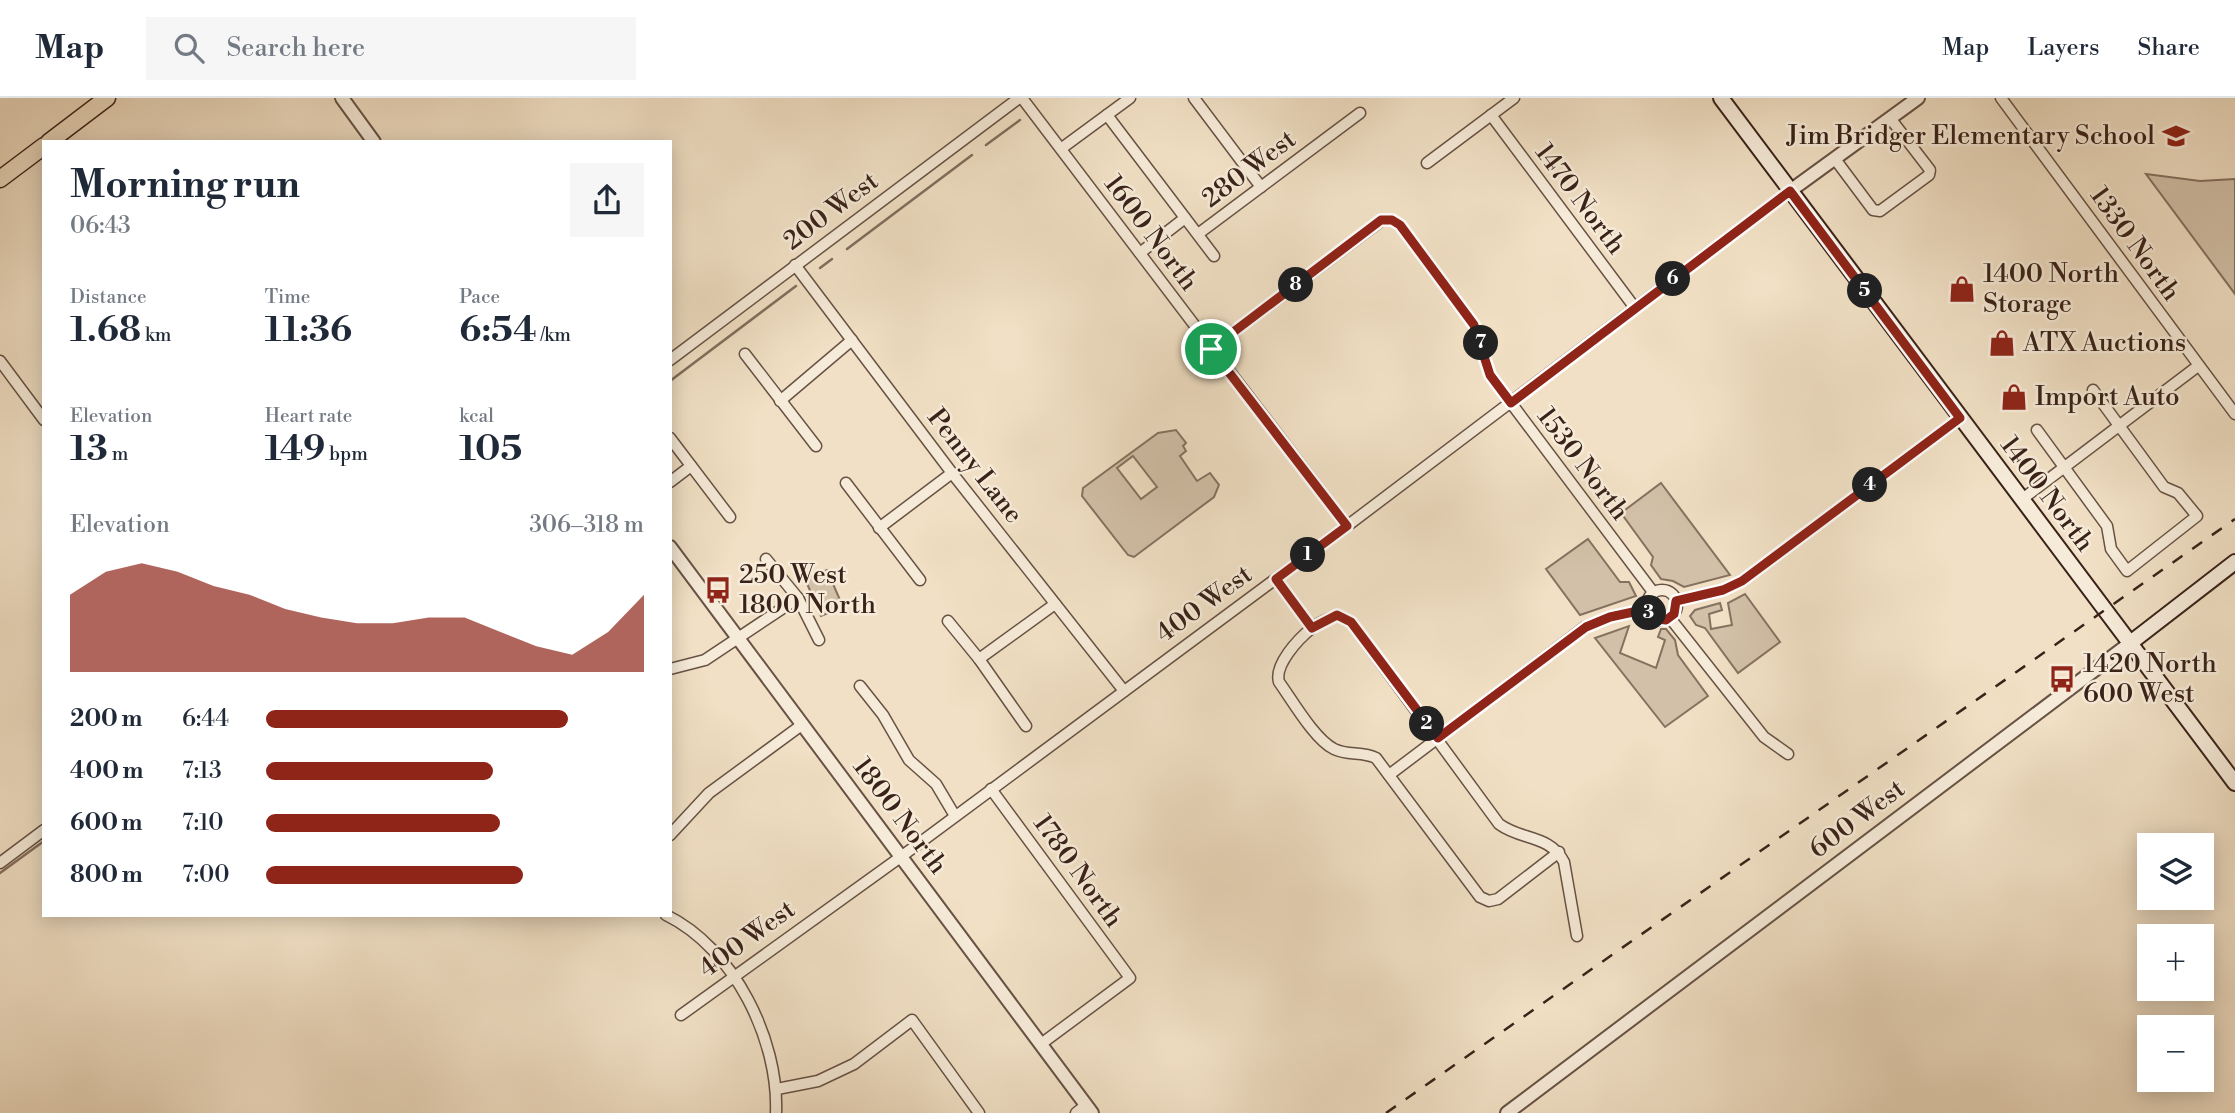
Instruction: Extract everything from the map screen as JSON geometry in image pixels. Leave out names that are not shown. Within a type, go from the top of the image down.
[{"type":"main road","points":[[52,140],[107,98]]},
{"type":"main road","name":"1400 North","points":[[1721,98],[2235,783]]},
{"type":"main road","points":[[0,179],[42,148]]},
{"type":"main road","name":"600 West","points":[[2129,644],[2235,562]]},
{"type":"street","points":[[342,98],[373,140]]},
{"type":"street","name":"1600 North","points":[[1021,98],[1062,148],[1347,526]]},
{"type":"street","name":"200 West","points":[[672,358],[1021,98]]},
{"type":"street","points":[[1062,148],[1130,98]]},
{"type":"street","points":[[1194,98],[1261,187]]},
{"type":"street","points":[[1427,163],[1514,98]]},
{"type":"street","name":"400 West","points":[[681,1015],[902,856],[1276,579],[1790,191],[1918,98]]},
{"type":"street","name":"1330 North","points":[[2001,98],[2235,414]]},
{"type":"street","name":"280 West","points":[[1198,234],[1360,113]]},
{"type":"street","points":[[1107,114],[1214,256]]},
{"type":"street","name":"1470 North","points":[[1491,115],[1635,308]]},
{"type":"street","points":[[1835,159],[1873,210],[1880,211],[1929,175],[1930,170],[1890,118]]},
{"type":"street","points":[[1140,253],[1185,218]]},
{"type":"street","name":"1530 North","points":[[1211,349],[1381,220],[1392,220],[1400,225],[1474,325],[1490,375],[1653,592]]},
{"type":"street","name":"Penny Lane","points":[[796,265],[952,472],[1124,691]]},
{"type":"street","points":[[780,401],[852,340]]},
{"type":"street","points":[[745,354],[816,446]]},
{"type":"street","points":[[0,361],[42,417]]},
{"type":"street","points":[[2021,500],[2198,366]]},
{"type":"street","points":[[2037,430],[2107,526],[2111,549],[2127,571],[2197,516],[2178,492],[2164,486],[2093,390]]},
{"type":"street","points":[[1676,601],[1723,590],[1742,581],[1960,418]]},
{"type":"street","points":[[672,441],[730,517]]},
{"type":"street","points":[[672,480],[691,466]]},
{"type":"street","points":[[879,527],[952,472]]},
{"type":"street","points":[[846,483],[920,580]]},
{"type":"street","name":"1800 North","points":[[672,550],[1041,1044],[1084,1110]]},
{"type":"street","points":[[765,559],[798,598],[819,640]]},
{"type":"street","points":[[1276,579],[1312,628]]},
{"type":"street","points":[[1667,591],[1676,601],[1676,610],[1670,618],[1656,619],[1647,609],[1647,600],[1653,592],[1667,591]]},
{"type":"street","points":[[672,668],[705,660],[798,598]]},
{"type":"street","points":[[979,659],[1055,604]]},
{"type":"street","points":[[1389,775],[1586,627],[1610,617],[1647,609]]},
{"type":"street","points":[[1559,852],[1498,899],[1489,901],[1480,897],[1376,758],[1366,753],[1342,752],[1330,748],[1279,682],[1276,674],[1279,666],[1312,628],[1337,615],[1351,622],[1499,824],[1512,834],[1549,843],[1559,852],[1564,862],[1577,936]]},
{"type":"street","points":[[1670,618],[1764,737],[1788,754]]},
{"type":"street","points":[[948,621],[979,659],[1026,726]]},
{"type":"street","name":"600 West","points":[[1507,1113],[2129,644]]},
{"type":"street","points":[[860,686],[883,715],[909,761],[936,784],[955,816]]},
{"type":"street","points":[[672,833],[709,793],[803,724]]},
{"type":"street","name":"1780 North","points":[[991,789],[1130,978],[1041,1044]]},
{"type":"street","points":[[0,863],[42,832]]},
{"type":"street","points":[[669,917],[706,945],[752,1006],[768,1044],[777,1089],[776,1113]]},
{"type":"street","points":[[777,1089],[818,1081],[854,1064],[912,1020],[979,1113]]},
{"type":"shaded area","points":[[2146,174],[2200,181],[2235,179],[2235,294]]},
{"type":"shaded area","points":[[1176,430],[1186,443],[1183,446],[1186,451],[1180,456],[1197,481],[1210,473],[1219,485],[1214,497],[1134,557],[1128,555],[1082,496],[1083,488],[1158,433]],"holes":[[[1133,456],[1157,487],[1141,499],[1117,468]]]},
{"type":"shaded area","points":[[1661,483],[1730,575],[1684,587],[1661,579],[1651,565],[1653,557],[1621,513]]},
{"type":"shaded area","points":[[1588,539],[1620,582],[1629,582],[1636,596],[1580,615],[1546,569]]},
{"type":"shaded area","points":[[827,570],[843,607],[821,616],[805,579]]},
{"type":"shaded area","points":[[1745,594],[1780,642],[1738,673],[1705,628],[1696,625],[1690,616],[1695,610],[1720,603],[1722,610],[1709,614],[1711,629],[1732,625],[1728,603]]},
{"type":"shaded area","points":[[1629,626],[1620,653],[1656,668],[1665,640],[1658,637],[1661,629],[1666,629],[1675,640],[1678,655],[1708,696],[1665,727],[1595,638]]},
{"type":"waterway","points":[[986,145],[1020,120]]},
{"type":"waterway","points":[[847,249],[972,155]]},
{"type":"waterway","points":[[820,268],[832,259]]},
{"type":"waterway","points":[[672,379],[796,286]]},
{"type":"waterway","points":[[0,873],[42,842]]},
{"type":"railway","points":[[1386,1113],[2235,519]]},
{"type":"place","name":"Jim Bridger Elementary School","points":[[2176,136]]},
{"type":"place","name":"1400 North Storage","points":[[1962,289]]},
{"type":"place","name":"ATX Auctions","points":[[2002,343]]},
{"type":"place","name":"Import Auto","points":[[2014,397]]},
{"type":"place","name":"250 West 1800 North","points":[[718,590]]},
{"type":"place","name":"1420 North 600 West","points":[[2062,679]]},
{"type":"route","points":[[1790,191],[1960,418],[1742,581],[1723,590],[1676,601],[1674,614],[1666,620],[1652,617],[1647,609],[1610,617],[1586,627],[1438,738],[1351,622],[1337,615],[1312,628],[1276,579],[1347,526],[1211,349],[1381,220],[1392,220],[1400,225],[1474,325],[1485,365],[1511,403],[1790,191]]}]
